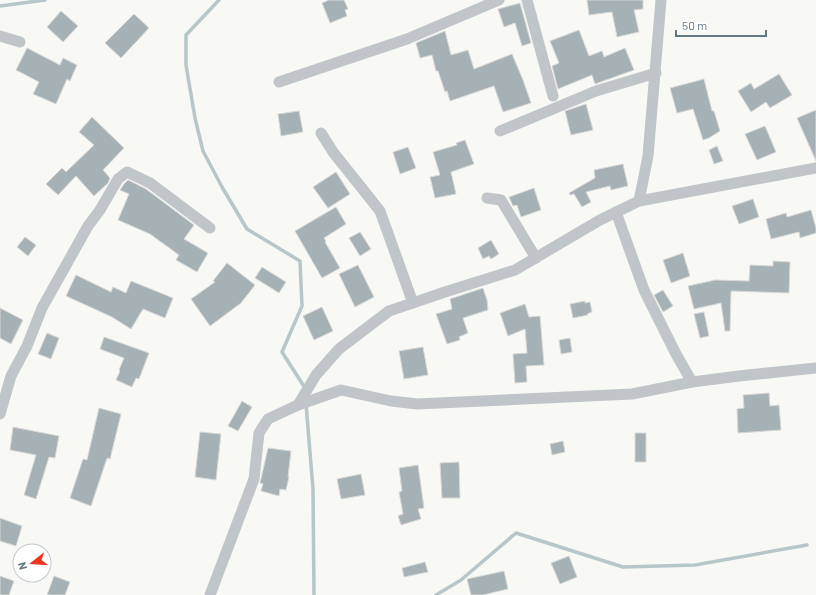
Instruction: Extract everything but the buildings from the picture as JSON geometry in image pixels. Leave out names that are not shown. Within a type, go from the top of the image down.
[{"type":"street","points":[[279,82],[407,39],[499,0]]},
{"type":"street","points":[[527,0],[553,96]]},
{"type":"street","points":[[639,201],[648,156],[661,0]]},
{"type":"street","points":[[0,36],[20,42]]},
{"type":"street","points":[[500,130],[596,91],[656,73]]},
{"type":"street","points":[[321,133],[333,152],[380,211],[413,303]]},
{"type":"street","points":[[298,405],[316,376],[339,349],[389,311],[515,270],[616,212],[639,201],[816,168]]},
{"type":"street","points":[[0,414],[11,376],[27,346],[42,308],[88,226],[100,210],[118,179],[127,172],[150,183],[178,202],[210,228]]},
{"type":"street","points":[[487,198],[501,200],[536,258]]},
{"type":"street","points":[[616,212],[644,290],[676,354],[692,382]]},
{"type":"street","points":[[210,595],[254,479],[259,433],[268,419],[298,405],[341,390],[417,404],[632,394],[692,382],[816,368]]},
{"type":"waterway","points":[[0,6],[45,0]]},
{"type":"waterway","points":[[219,0],[186,35],[186,65],[195,118],[203,151],[247,229],[300,261],[302,306],[282,352],[305,388]]},
{"type":"waterway","points":[[306,404],[313,489],[314,595]]},
{"type":"waterway","points":[[436,595],[461,580],[516,533],[623,567],[695,565],[807,545]]}]
